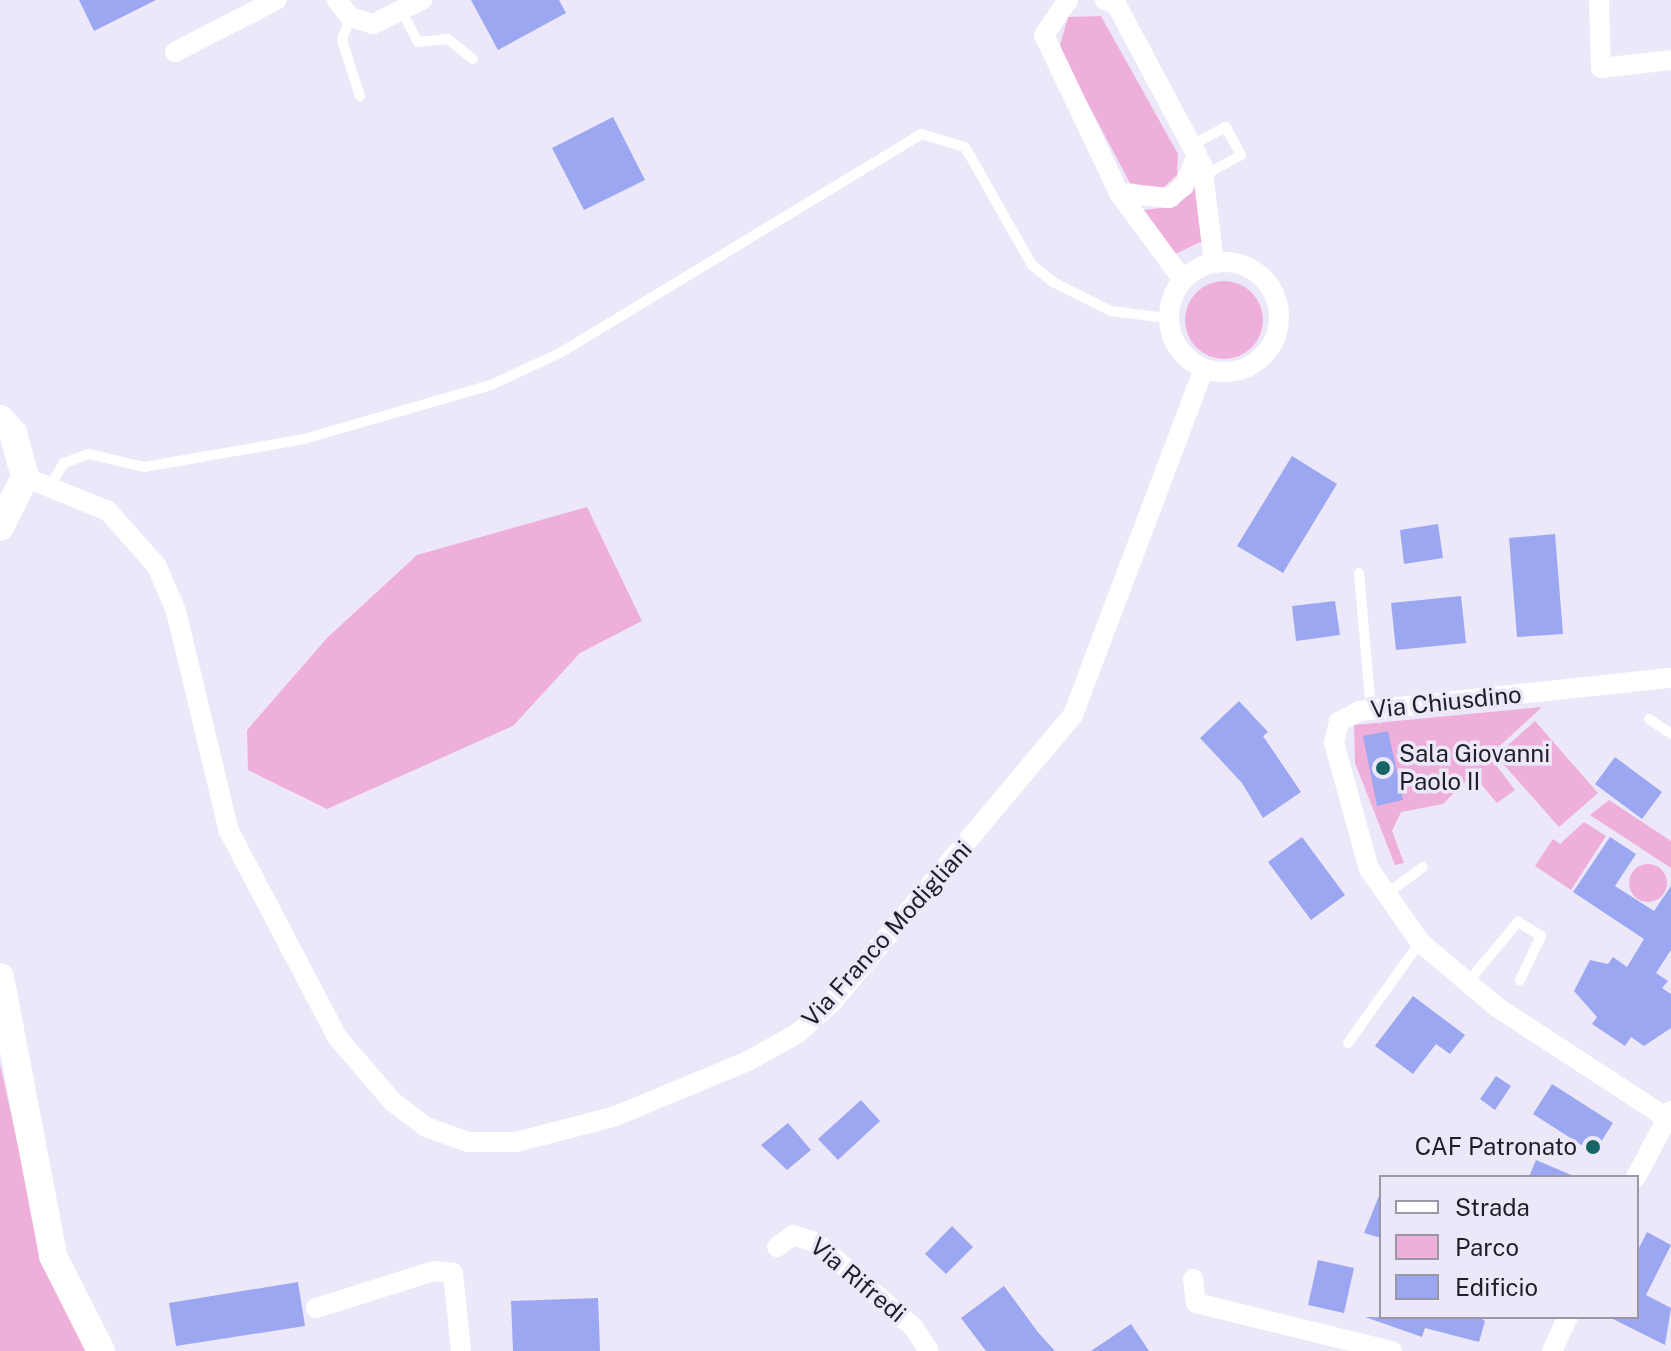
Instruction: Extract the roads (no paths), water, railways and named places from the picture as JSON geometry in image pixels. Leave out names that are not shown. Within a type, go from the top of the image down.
[{"type":"street","points":[[175,52],[276,0]]},
{"type":"street","points":[[337,0],[350,17],[373,24],[422,0]]},
{"type":"street","points":[[1599,0],[1601,68],[1671,60]]},
{"type":"street","points":[[1113,1],[1198,158],[1214,263]]},
{"type":"street","points":[[1057,5],[1044,35],[1050,61],[1119,193],[1183,280]]},
{"type":"street","points":[[1119,193],[1143,201],[1169,198],[1184,186],[1198,158]]},
{"type":"street","points":[[1214,263],[1233,263],[1265,280],[1275,296],[1277,332],[1257,362],[1231,371],[1204,369],[1177,346],[1167,318],[1183,280],[1214,263]]},
{"type":"street","name":"Via Franco Modigliani","points":[[38,482],[121,521],[163,577],[229,831],[337,1037],[393,1102],[426,1127],[468,1142],[516,1142],[602,1121],[748,1061],[798,1033],[833,1001],[1073,715],[1204,369]]},
{"type":"street","points":[[0,419],[13,433],[38,482],[0,527]]},
{"type":"street","name":"Via Chiusdino","points":[[1669,1114],[1466,985],[1420,942],[1384,896],[1345,801],[1334,743],[1345,716],[1371,710],[1671,678]]},
{"type":"street","points":[[0,977],[53,1256],[101,1351]]},
{"type":"street","points":[[1637,1175],[1669,1114]]},
{"type":"street","name":"Via Rifredi","points":[[777,1247],[800,1234],[817,1243],[914,1328],[929,1351]]},
{"type":"street","points":[[316,1308],[434,1271],[453,1273],[461,1351]]},
{"type":"street","points":[[1193,1279],[1196,1303],[1392,1351]]},
{"type":"street","points":[[1552,1351],[1567,1319]]},
{"type":"lane","points":[[402,11],[418,42],[448,39],[473,59]]},
{"type":"lane","points":[[350,17],[342,40],[360,96]]},
{"type":"lane","points":[[38,482],[64,463],[89,454],[144,467],[304,439],[491,385],[571,347],[921,134],[965,147],[1032,265],[1053,282],[1111,311],[1167,318]]},
{"type":"lane","points":[[1359,573],[1371,710]]},
{"type":"lane","points":[[1649,719],[1671,734]]},
{"type":"lane","points":[[1384,896],[1423,867]]},
{"type":"lane","points":[[1466,985],[1518,922],[1541,936],[1520,980]]},
{"type":"lane","points":[[1348,1043],[1420,942]]},
{"type":"place","name":"Sala Giovanni Paolo II","points":[[1383,768]]},
{"type":"place","name":"CAF Patronato","points":[[1593,1147]]}]
